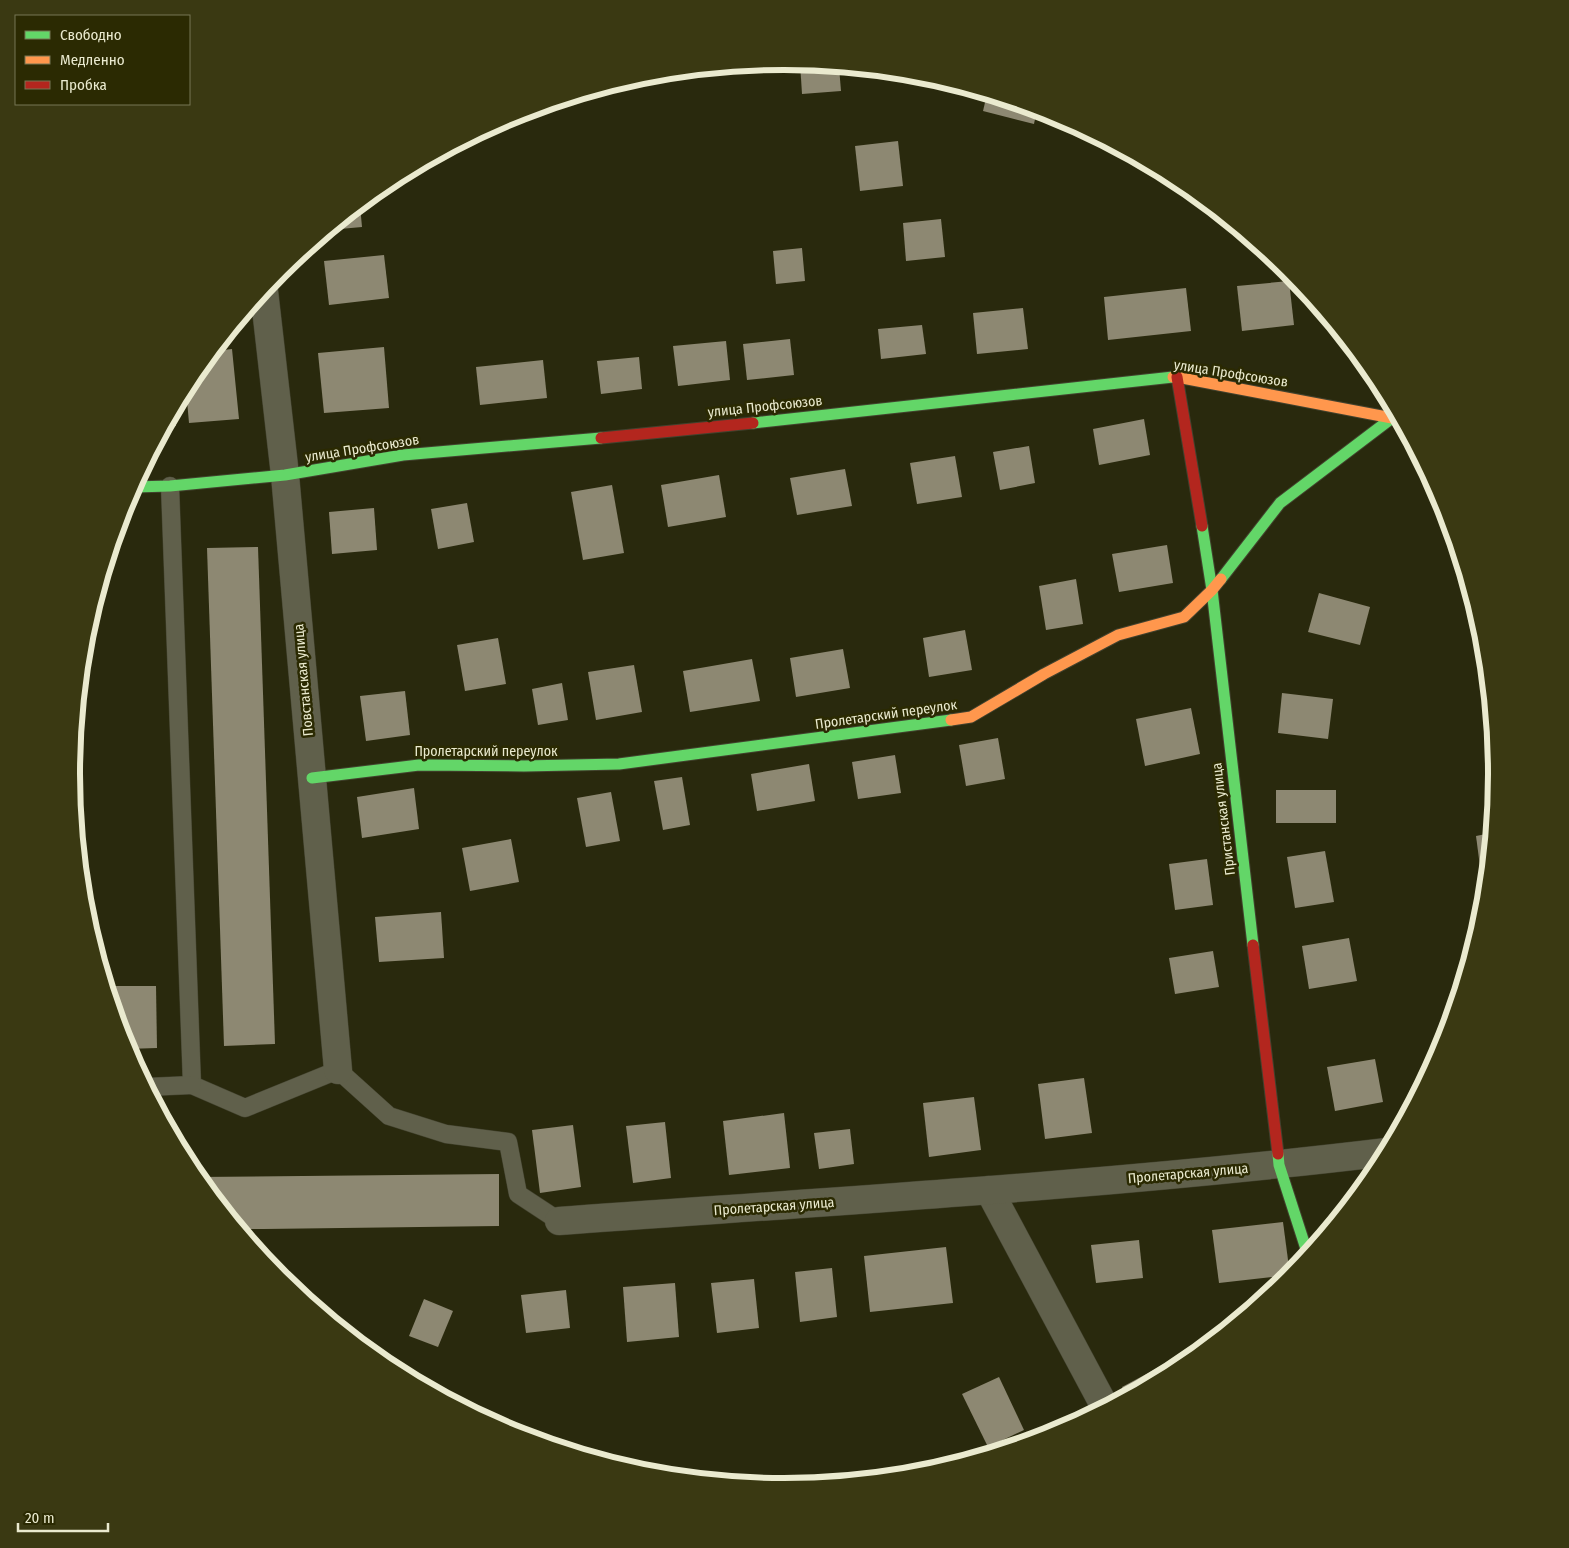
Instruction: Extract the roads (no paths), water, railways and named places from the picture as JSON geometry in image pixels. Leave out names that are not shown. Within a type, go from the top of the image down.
[{"type":"street","name":"Повстанская улица","points":[[265,299],[284,475],[338,1070]]},
{"type":"street","name":"улица Профсоюзов","points":[[143,486],[170,486],[284,475],[403,455],[680,431],[1177,377],[1390,416]]},
{"type":"street","name":"Пристанская улица","points":[[1177,377],[1212,590],[1279,1165],[1305,1247]]},
{"type":"street","name":"Пролетарский переулок","points":[[312,778],[419,765],[524,766],[619,764],[971,717],[1044,674],[1118,635],[1184,616],[1212,590],[1280,503],[1392,419]]},
{"type":"street","name":"Пролетарская улица","points":[[559,1221],[990,1190],[1279,1165],[1377,1153]]},
{"type":"street","points":[[990,1190],[1102,1402]]},
{"type":"lane","points":[[170,486],[192,1085]]},
{"type":"lane","points":[[154,1087],[192,1085],[245,1108],[338,1070],[389,1116],[446,1134],[508,1142],[518,1194],[559,1221]]}]
